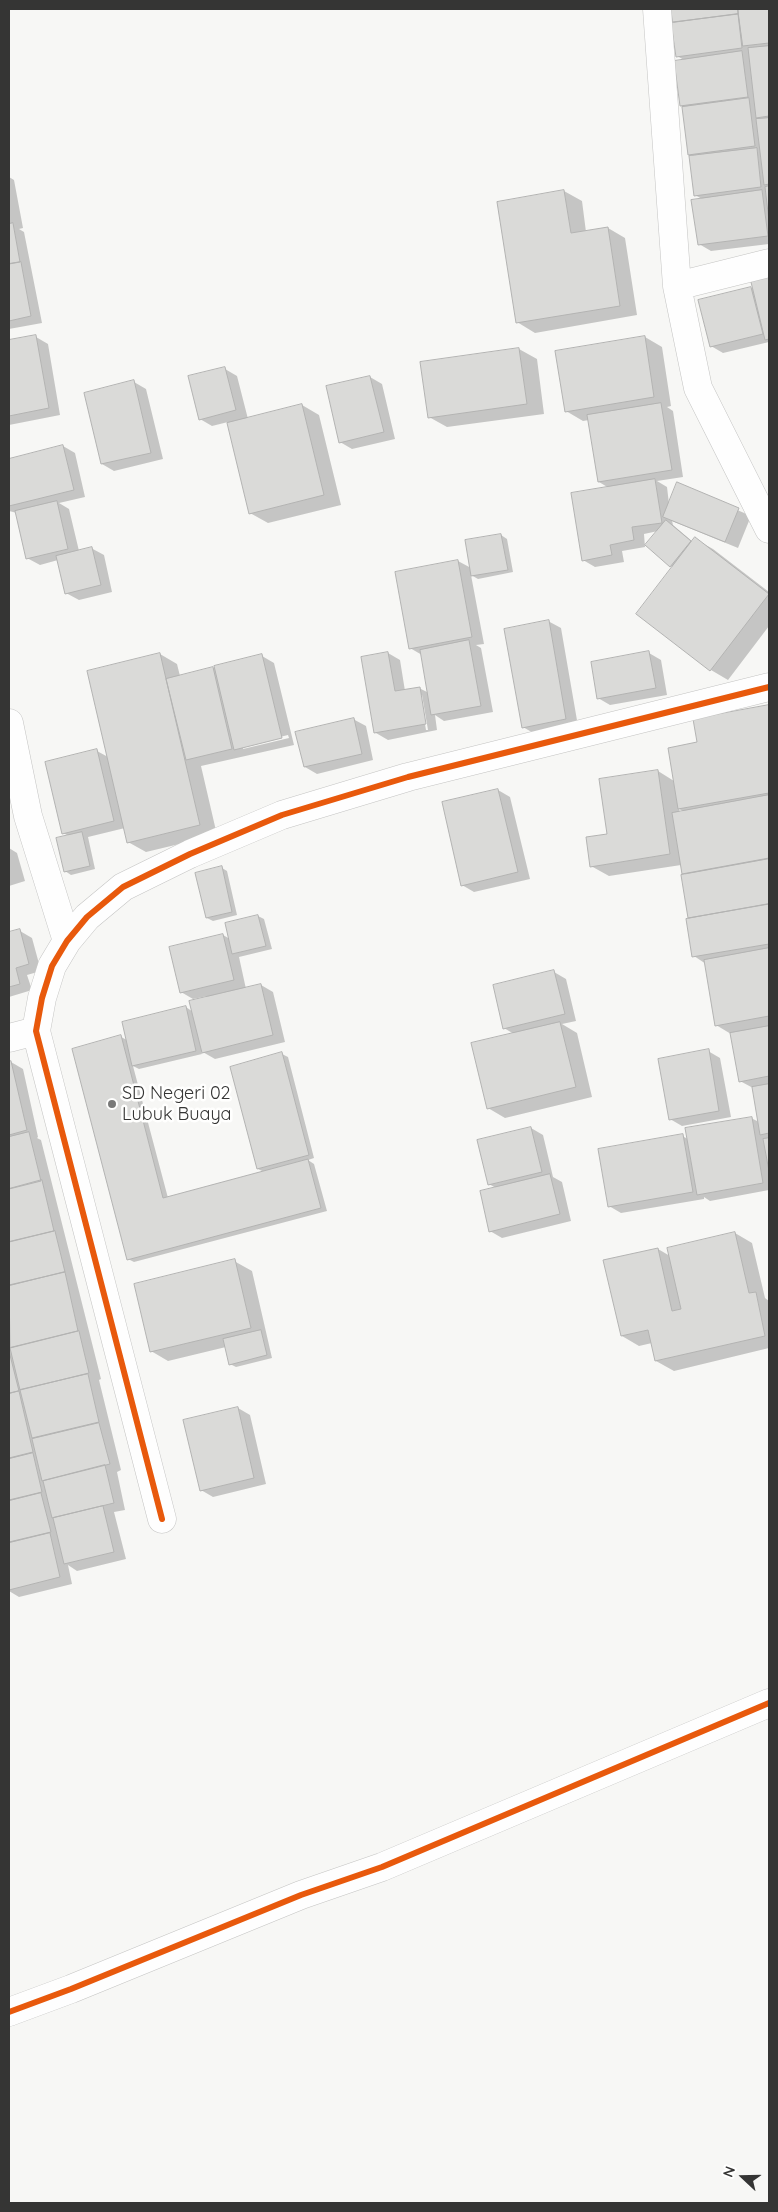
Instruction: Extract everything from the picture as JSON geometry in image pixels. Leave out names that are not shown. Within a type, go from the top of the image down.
[{"type":"street","points":[[657,9],[677,286],[698,388],[769,529]]},
{"type":"street","points":[[677,286],[769,263]]},
{"type":"street","points":[[162,1519],[36,1031],[42,998],[52,966],[67,941],[86,917],[124,887],[190,854],[282,815],[408,778],[769,687]]},
{"type":"street","points":[[9,723],[19,820],[67,941]]},
{"type":"street","points":[[9,1038],[36,1031]]},
{"type":"street","points":[[9,2012],[71,1989],[301,1895],[382,1867],[769,1703]]},
{"type":"building","points":[[671,9],[738,9],[738,14],[673,22]]},
{"type":"building","points":[[738,9],[769,9],[769,43],[743,46]]},
{"type":"building","points":[[738,14],[742,48],[676,57],[671,23]]},
{"type":"building","points":[[769,46],[769,116],[756,118],[748,48]]},
{"type":"building","points":[[742,51],[748,97],[680,106],[674,61]]},
{"type":"building","points":[[749,98],[755,146],[688,155],[682,107]]},
{"type":"building","points":[[769,118],[769,184],[764,185],[756,119]]},
{"type":"building","points":[[757,148],[761,187],[694,196],[689,156]]},
{"type":"building","points":[[769,186],[769,221],[765,187]]},
{"type":"building","points":[[564,190],[571,233],[608,227],[620,306],[516,323],[497,202]]},
{"type":"building","points":[[762,190],[768,236],[698,245],[691,200]]},
{"type":"building","points":[[13,223],[20,262],[9,264],[9,224]]},
{"type":"building","points":[[21,262],[31,316],[9,321],[9,264]]},
{"type":"building","points":[[769,277],[769,339],[765,340],[751,282]]},
{"type":"building","points":[[751,287],[763,334],[710,347],[698,300]]},
{"type":"building","points":[[36,335],[49,408],[9,416],[9,340]]},
{"type":"building","points":[[645,336],[654,397],[565,412],[555,351]]},
{"type":"building","points":[[519,348],[527,404],[428,418],[420,362]]},
{"type":"building","points":[[225,367],[236,410],[199,420],[188,376]]},
{"type":"building","points":[[370,376],[384,432],[339,443],[326,386]]},
{"type":"building","points":[[134,380],[151,453],[101,464],[84,393]]},
{"type":"building","points":[[661,403],[672,470],[598,482],[587,415]]},
{"type":"building","points":[[302,404],[324,495],[249,514],[227,423]]},
{"type":"building","points":[[63,445],[74,490],[9,506],[9,459]]},
{"type":"building","points":[[655,479],[662,523],[632,527],[634,540],[610,545],[612,555],[582,561],[571,493]]},
{"type":"building","points":[[677,482],[739,508],[725,542],[663,517]]},
{"type":"building","points":[[57,501],[68,549],[26,559],[15,511]]},
{"type":"building","points":[[666,520],[691,541],[670,567],[645,545]]},
{"type":"building","points":[[501,534],[508,570],[471,576],[465,540]]},
{"type":"building","points":[[695,537],[769,594],[710,671],[636,614]]},
{"type":"building","points":[[92,547],[101,585],[65,594],[56,556]]},
{"type":"building","points":[[458,560],[472,637],[409,649],[395,572]]},
{"type":"building","points":[[549,620],[566,719],[522,728],[504,629]]},
{"type":"building","points":[[469,640],[481,706],[431,715],[420,650]]},
{"type":"building","points":[[649,651],[656,688],[597,699],[591,662]]},
{"type":"building","points":[[388,652],[395,691],[420,687],[426,724],[374,733],[361,657]]},
{"type":"building","points":[[160,653],[200,825],[127,843],[87,671]]},
{"type":"building","points":[[262,654],[282,738],[234,750],[214,666]]},
{"type":"building","points":[[213,667],[232,749],[186,760],[166,679]]},
{"type":"building","points":[[769,705],[769,793],[678,809],[668,748],[697,742],[693,719]]},
{"type":"building","points":[[354,718],[362,754],[304,767],[295,732]]},
{"type":"building","points":[[97,749],[114,821],[62,834],[45,762]]},
{"type":"building","points":[[658,770],[670,854],[590,867],[586,837],[607,834],[599,779]]},
{"type":"building","points":[[498,789],[518,872],[461,886],[442,802]]},
{"type":"building","points":[[769,795],[769,858],[682,874],[672,813]]},
{"type":"building","points":[[82,832],[90,866],[64,872],[56,838]]},
{"type":"building","points":[[769,859],[769,904],[688,918],[681,875]]},
{"type":"building","points":[[222,866],[232,912],[206,918],[195,873]]},
{"type":"building","points":[[769,904],[769,944],[692,957],[686,919]]},
{"type":"building","points":[[258,915],[266,946],[232,954],[225,923]]},
{"type":"building","points":[[20,929],[29,964],[16,968],[20,984],[9,987],[9,932]]},
{"type":"building","points":[[223,934],[234,980],[180,993],[169,947]]},
{"type":"building","points":[[769,948],[769,1016],[715,1026],[704,960]]},
{"type":"building","points":[[554,970],[565,1014],[503,1029],[493,985]]},
{"type":"building","points":[[261,984],[273,1035],[202,1053],[189,1001]]},
{"type":"building","name":"SD Negeri 02 Lubuk Buaya","points":[[186,1006],[196,1051],[132,1066],[122,1022]]},
{"type":"building","points":[[560,1022],[576,1087],[487,1109],[471,1043]]},
{"type":"building","points":[[769,1026],[769,1076],[739,1082],[730,1033]]},
{"type":"building","name":"SD Negeri 02 Lubuk Buaya","points":[[121,1035],[163,1198],[308,1159],[321,1208],[127,1260],[72,1049]]},
{"type":"building","points":[[709,1049],[719,1111],[669,1120],[658,1059]]},
{"type":"building","name":"SD Negeri 02 Lubuk Buaya","points":[[282,1052],[309,1155],[257,1169],[230,1067]]},
{"type":"building","points":[[11,1061],[27,1130],[9,1135],[9,1062]]},
{"type":"building","points":[[769,1084],[769,1133],[760,1135],[752,1087]]},
{"type":"building","points":[[752,1117],[763,1183],[697,1195],[685,1128]]},
{"type":"building","points":[[531,1127],[542,1172],[488,1185],[477,1140]]},
{"type":"building","points":[[29,1132],[41,1181],[9,1189],[9,1137]]},
{"type":"building","points":[[683,1134],[693,1192],[608,1207],[598,1149]]},
{"type":"building","points":[[769,1138],[769,1171],[763,1139]]},
{"type":"building","points":[[550,1174],[560,1214],[489,1232],[480,1191]]},
{"type":"building","points":[[42,1180],[54,1231],[9,1242],[9,1189]]},
{"type":"building","points":[[55,1231],[65,1272],[9,1285],[9,1242]]},
{"type":"building","points":[[735,1232],[749,1293],[756,1292],[765,1336],[655,1361],[648,1330],[621,1336],[603,1260],[658,1248],[672,1311],[681,1309],[667,1248]]},
{"type":"building","points":[[235,1259],[251,1328],[150,1352],[134,1284]]},
{"type":"building","points":[[65,1272],[78,1331],[10,1348],[9,1286]]},
{"type":"building","points":[[261,1330],[267,1355],[229,1365],[223,1339]]},
{"type":"building","points":[[79,1331],[89,1373],[20,1390],[10,1348]]},
{"type":"building","points":[[9,1351],[19,1391],[9,1393]]},
{"type":"building","points":[[88,1374],[99,1422],[32,1438],[20,1390]]},
{"type":"building","points":[[19,1391],[33,1452],[9,1458],[9,1394]]},
{"type":"building","points":[[238,1407],[254,1478],[200,1491],[183,1420]]},
{"type":"building","points":[[99,1423],[110,1464],[42,1481],[32,1439]]},
{"type":"building","points":[[33,1453],[42,1492],[9,1500],[9,1459]]},
{"type":"building","points":[[105,1465],[114,1503],[52,1518],[43,1481]]},
{"type":"building","points":[[41,1493],[51,1532],[9,1542],[9,1501]]},
{"type":"building","points":[[103,1506],[114,1552],[64,1564],[53,1518]]},
{"type":"building","points":[[50,1533],[60,1577],[9,1590],[9,1543]]},
{"type":"cycle path","points":[[162,1519],[36,1031],[42,998],[52,966],[67,941],[87,917],[123,887],[190,854],[282,815],[408,777],[769,687]]},
{"type":"cycle path","points":[[9,2012],[71,1989],[301,1895],[382,1867],[769,1703]]},
{"type":"place","name":"SD Negeri 02 Lubuk Buaya","points":[[112,1104]]}]
